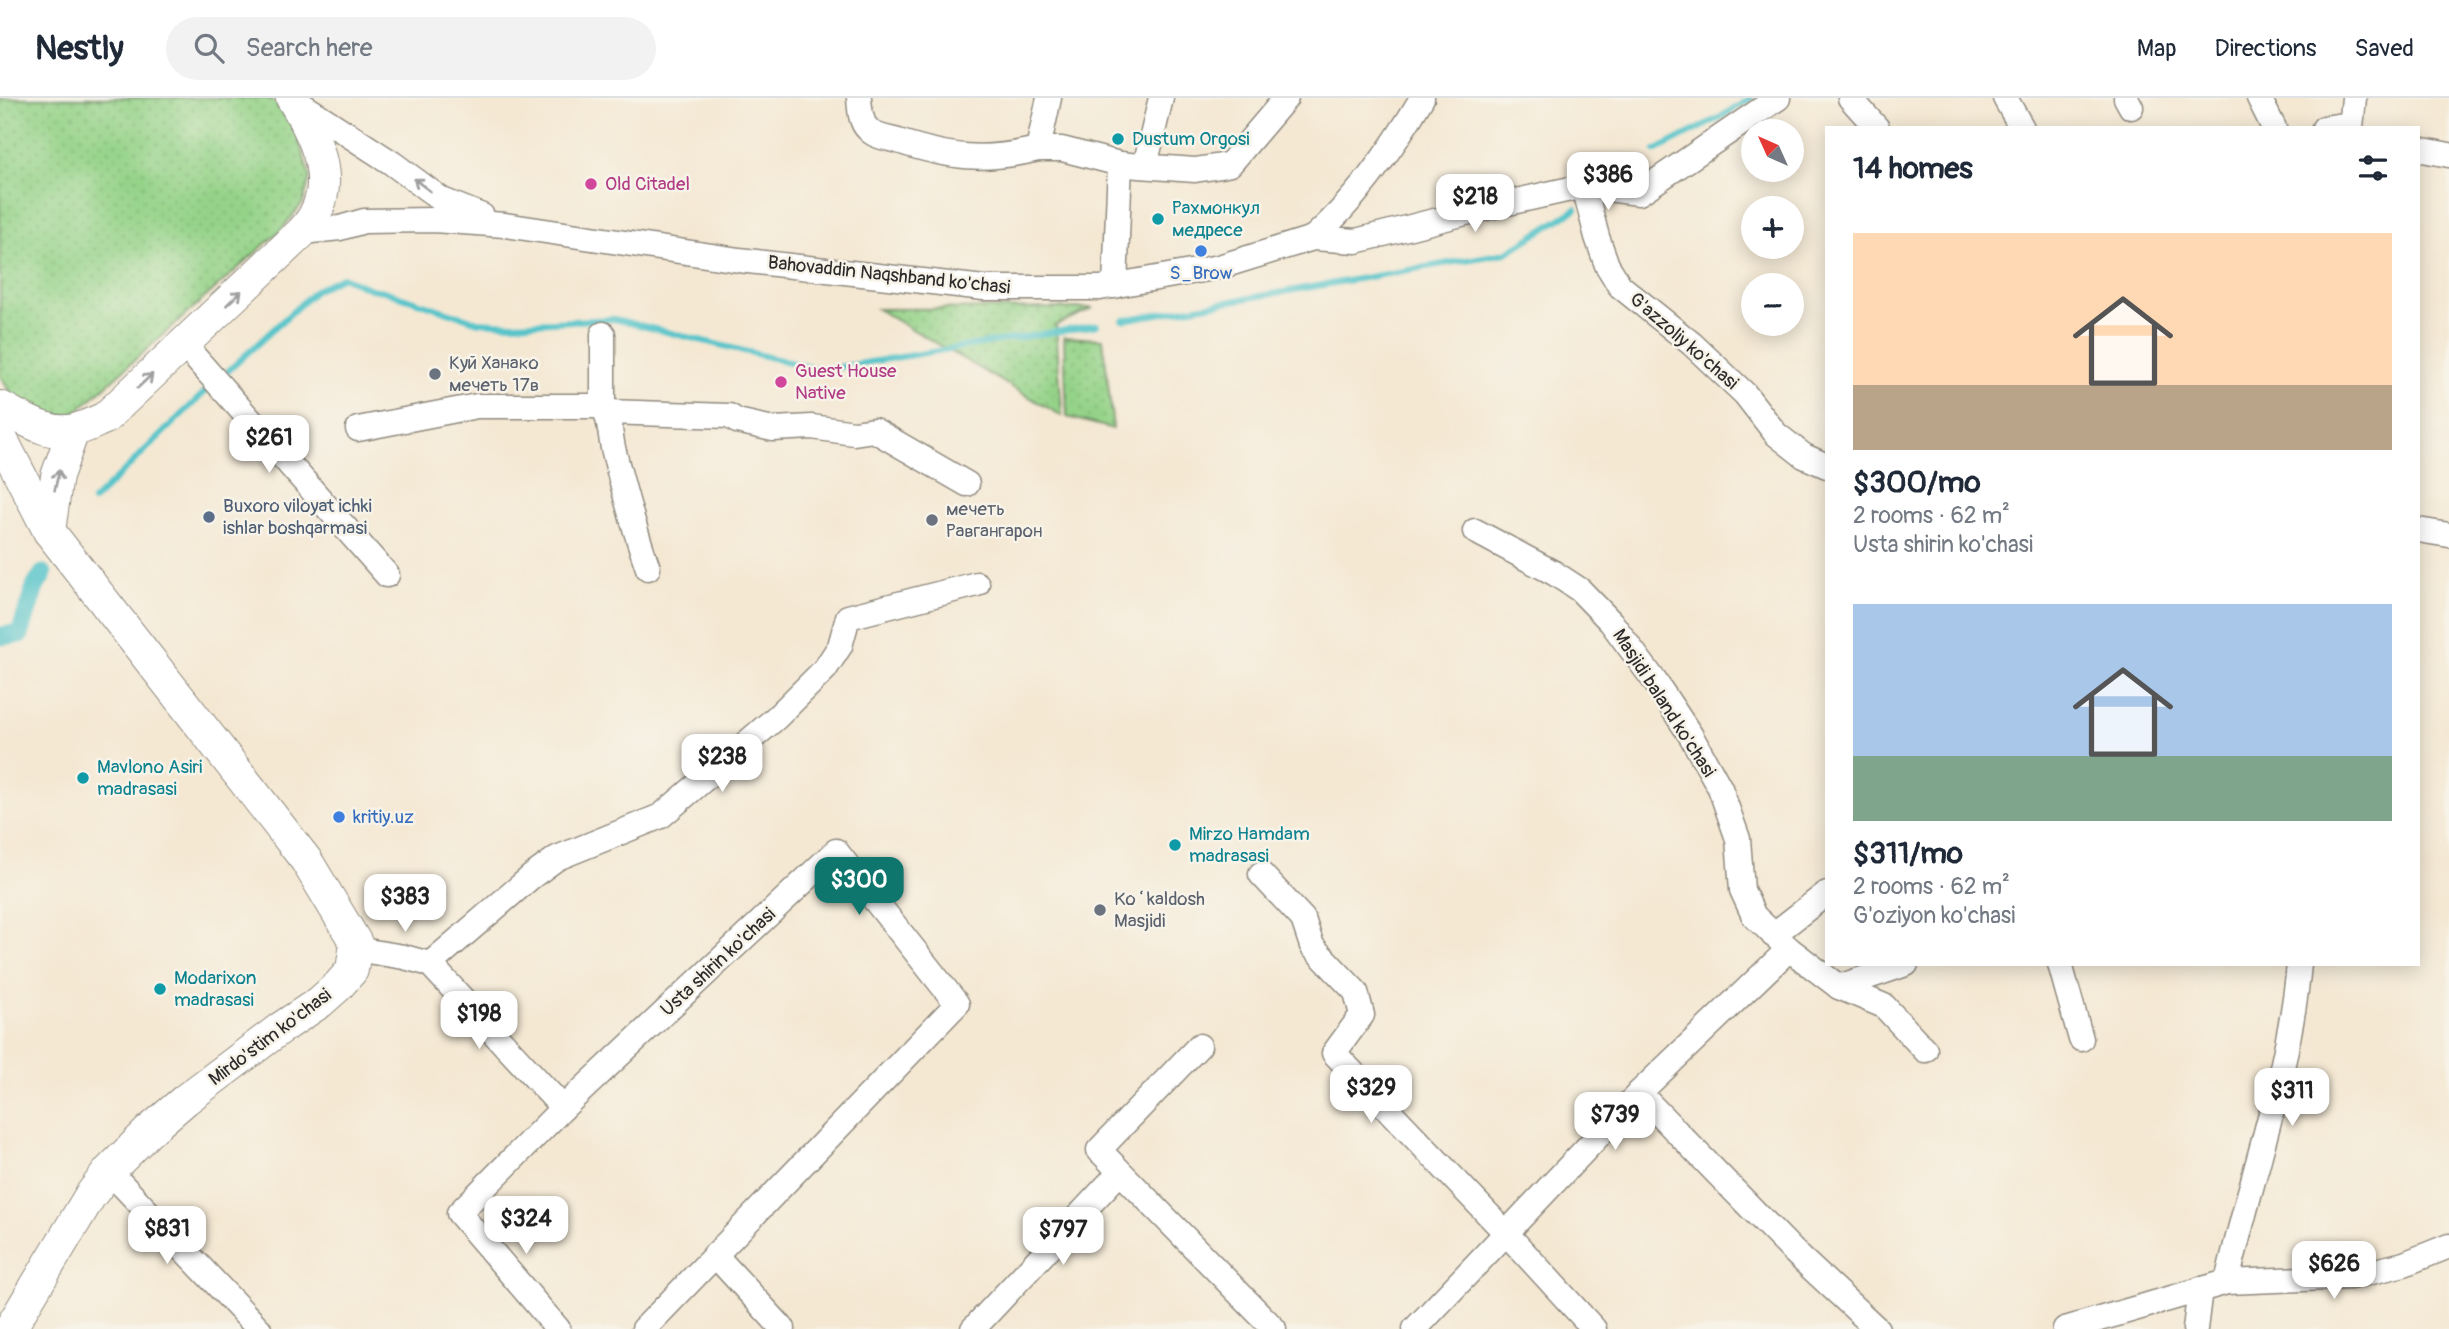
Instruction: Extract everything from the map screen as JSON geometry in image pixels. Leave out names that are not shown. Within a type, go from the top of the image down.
[{"type":"main road","points":[[0,407],[43,429],[73,430],[105,418],[302,232],[316,213],[323,175],[309,125],[292,98]]},
{"type":"main road","points":[[48,531],[57,476],[73,430]]},
{"type":"main road","points":[[0,436],[48,531],[306,860],[356,943]]},
{"type":"main road","name":"Mirdo'stim ko'chasi","points":[[10,1329],[90,1196],[109,1171],[185,1100],[338,986],[352,970],[356,943]]},
{"type":"street","name":"Bahovaddin Naqshband ko'chasi","points":[[292,98],[393,163],[442,200],[505,225]]},
{"type":"street","points":[[859,98],[864,125],[870,132],[905,144],[965,158],[1008,156],[1038,149],[1062,149],[1120,164],[1195,170],[1230,163],[1286,98]]},
{"type":"street","points":[[1038,149],[1049,98]]},
{"type":"street","points":[[1146,166],[1161,98]]},
{"type":"street","name":"Bahovaddin Naqshband ko'chasi","points":[[1313,239],[1336,218],[1396,142],[1422,98]]},
{"type":"street","name":"Bahovaddin Naqshband ko'chasi","points":[[302,232],[340,228],[364,221],[433,219],[505,225],[739,260],[984,288],[1100,288],[1219,267],[1313,239],[1356,241],[1584,186],[1639,193],[1778,98]]},
{"type":"street","points":[[1850,98],[1875,126]]},
{"type":"street","points":[[2005,98],[2021,126]]},
{"type":"street","points":[[2259,98],[2273,126]]},
{"type":"street","points":[[2351,126],[2354,98]]},
{"type":"street","points":[[2420,149],[2449,155]]},
{"type":"street","points":[[1115,286],[1120,164]]},
{"type":"street","name":"G'azzoliy ko'chasi","points":[[1584,186],[1607,265],[1620,286],[1692,344],[1745,394],[1776,435],[1804,456],[1825,465]]},
{"type":"street","points":[[603,334],[608,429],[634,527],[648,568]]},
{"type":"street","points":[[184,345],[387,575]]},
{"type":"street","points":[[358,429],[477,406],[729,416],[737,421],[773,429],[812,427],[854,433],[873,430],[967,484]]},
{"type":"street","points":[[2420,530],[2449,535]]},
{"type":"street","name":"Masjidi baland ko'chasi","points":[[1475,531],[1580,590],[1611,622],[1691,736],[1720,788],[1738,839],[1742,890],[1754,916],[1781,942],[1839,987],[1884,1006],[1925,1050]]},
{"type":"street","points":[[430,964],[531,877],[557,859],[661,816],[777,717],[825,669],[840,646],[848,617],[977,584]]},
{"type":"street","name":"Usta shirin ko'chasi","points":[[558,1329],[458,1213],[562,1108],[836,850],[957,1004],[644,1329]]},
{"type":"street","points":[[1261,874],[1303,919],[1312,946],[1356,992],[1362,1015],[1334,1054],[1594,1329]]},
{"type":"street","points":[[1415,1329],[1825,895]]},
{"type":"street","points":[[356,943],[361,950],[430,964],[562,1108]]},
{"type":"street","points":[[1839,987],[1900,966]]},
{"type":"street","points":[[2061,966],[2081,1039]]},
{"type":"street","points":[[2227,1282],[2273,1110],[2296,1001],[2299,966]]},
{"type":"street","points":[[1199,1046],[1099,1150],[1275,1329]]},
{"type":"street","points":[[1639,1093],[1792,1250],[1877,1329]]},
{"type":"street","points":[[109,1171],[258,1329]]},
{"type":"street","points":[[973,1329],[1119,1173]]},
{"type":"street","points":[[2065,1329],[2227,1282],[2351,1277],[2404,1264],[2449,1246]]},
{"type":"street","points":[[715,1255],[783,1329]]},
{"type":"street","points":[[2195,1329],[2200,1289]]},
{"type":"green space","points":[[0,98],[269,98],[277,104],[297,134],[310,177],[303,203],[281,230],[75,413],[45,419],[12,395],[0,376]]},
{"type":"green space","points":[[1093,308],[1056,325],[1062,416],[877,309]]},
{"type":"green space","points":[[1064,337],[1103,339],[1113,429],[1067,417]]},
{"type":"waterway","points":[[1655,151],[1751,98]]},
{"type":"waterway","points":[[1123,320],[1506,253],[1576,209]]},
{"type":"waterway","points":[[228,371],[316,290],[342,277],[371,289],[478,322],[512,324],[614,319],[821,370],[1097,325]]},
{"type":"waterway","points":[[93,501],[209,388]]},
{"type":"waterway","points":[[0,636],[20,634],[35,587],[43,574]]},
{"type":"place","name":"Dustum Orgosi","points":[[1118,139]]},
{"type":"place","name":"Old Citadel","points":[[591,184]]},
{"type":"place","name":"Рахмонкул медресе","points":[[1158,219]]},
{"type":"place","name":"S_Brow","points":[[1201,251]]},
{"type":"place","name":"Куй Ханако мечеть 17в","points":[[435,374]]},
{"type":"place","name":"Guest House Native","points":[[781,382]]},
{"type":"place","name":"Buxoro viloyat ichki ishlar boshqarmasi","points":[[209,517]]},
{"type":"place","name":"мечеть Равгангарон","points":[[932,520]]},
{"type":"place","name":"Mavlono Asiri madrasasi","points":[[83,778]]},
{"type":"place","name":"kritiy.uz","points":[[339,817]]},
{"type":"place","name":"Mirzo Hamdam madrasasi","points":[[1175,845]]},
{"type":"place","name":"Koʻkaldosh Masjidi","points":[[1100,910]]},
{"type":"place","name":"Modarixon madrasasi","points":[[160,989]]}]
